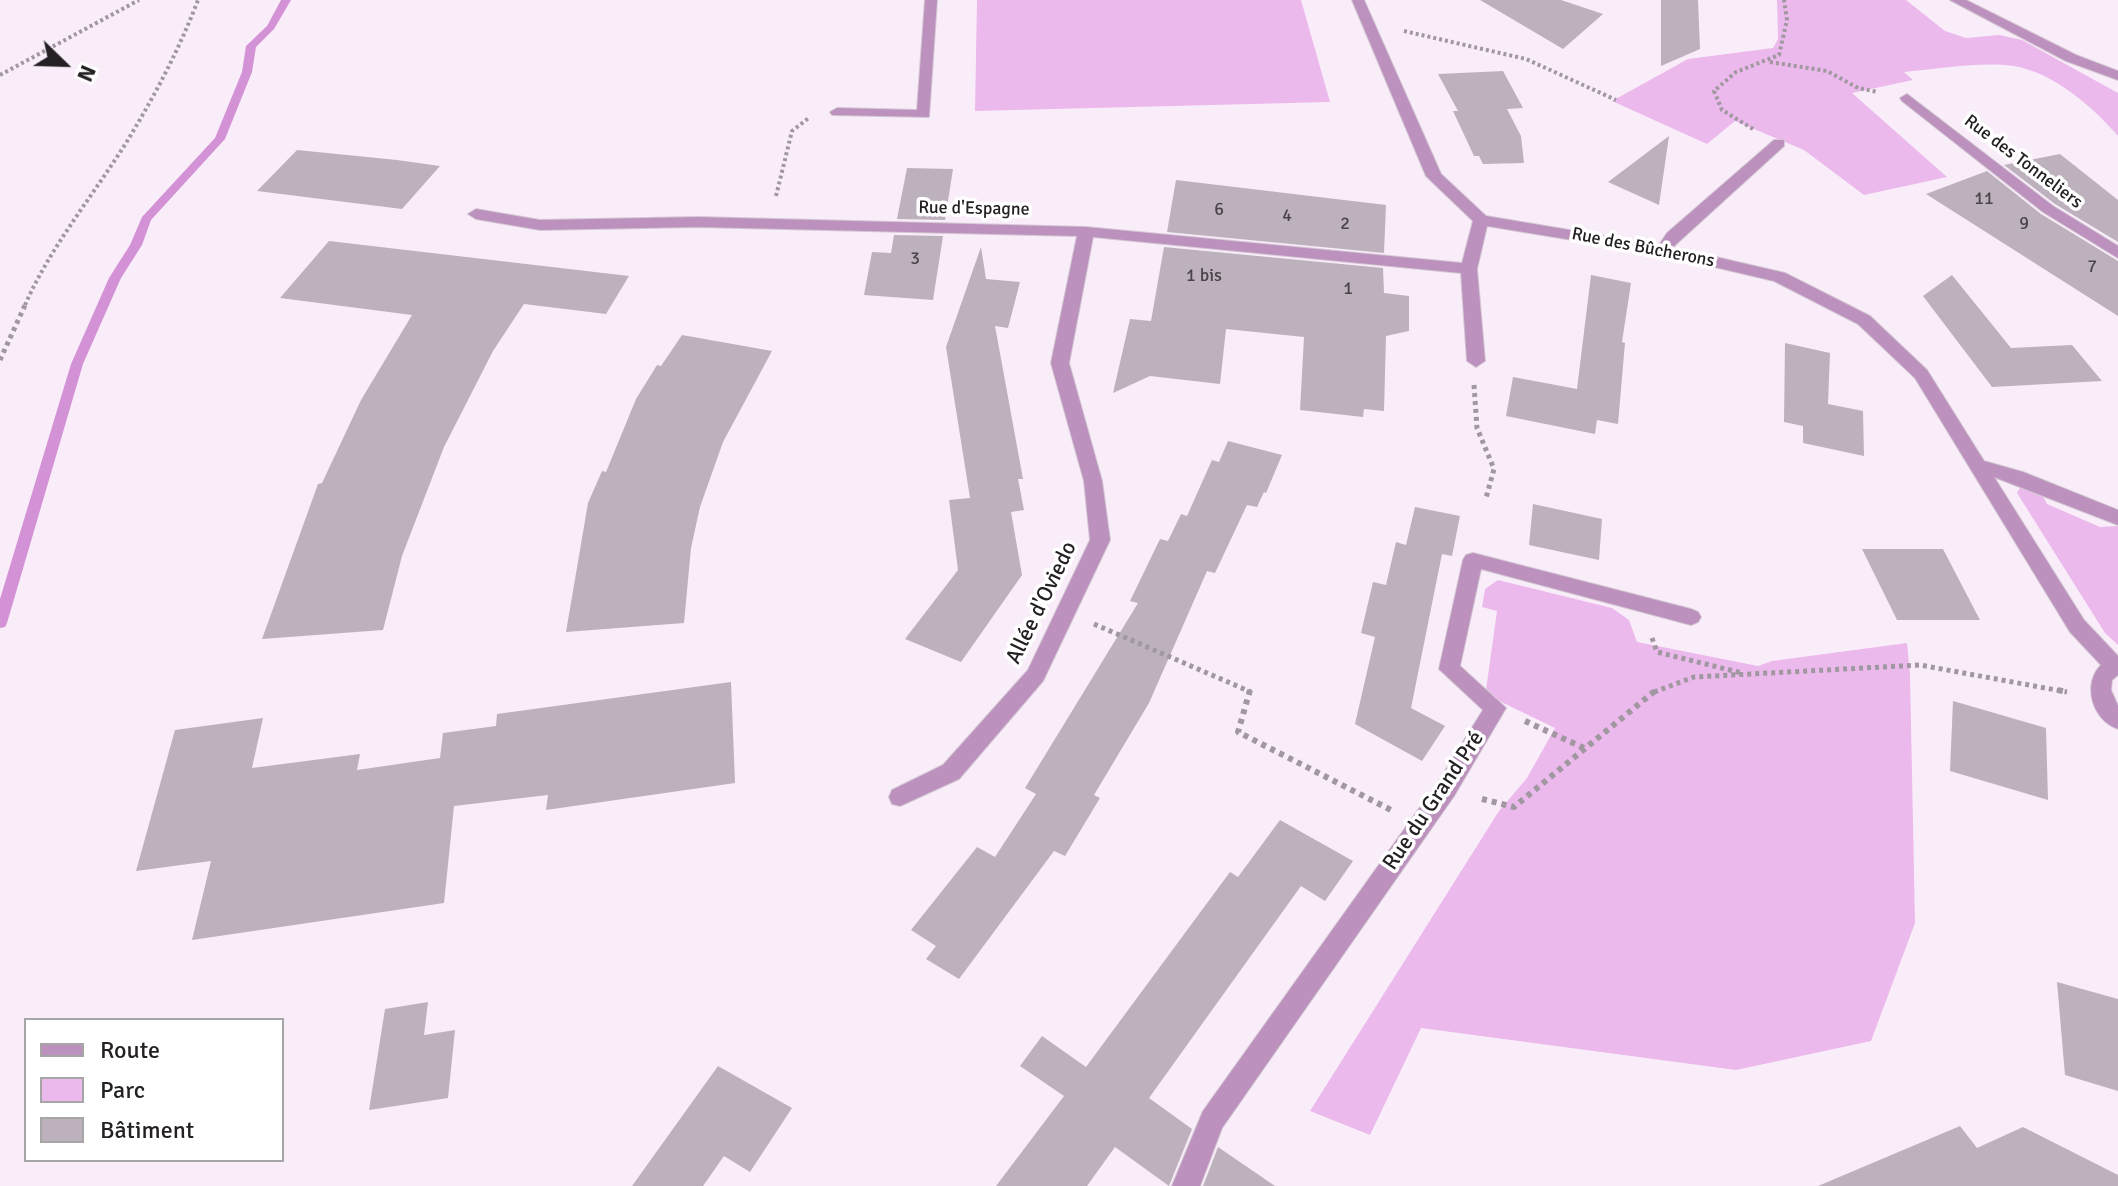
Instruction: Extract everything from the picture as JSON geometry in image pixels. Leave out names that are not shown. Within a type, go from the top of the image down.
[{"type":"street","points":[[837,112],[924,114],[931,0]]},
{"type":"street","points":[[1358,0],[1434,176],[1481,220],[1469,269],[1476,361]]},
{"type":"street","points":[[1956,0],[2071,58],[2118,76]]},
{"type":"street","name":"Rue des Tonneliers","points":[[1907,98],[2048,209],[2118,253]]},
{"type":"street","points":[[1663,250],[1673,236],[1779,143]]},
{"type":"street","name":"Rue d'Espagne","points":[[476,214],[540,225],[769,224],[1086,232],[1469,269]]},
{"type":"street","name":"Rue des Bûcherons","points":[[1481,220],[1663,250],[1779,277],[1864,320],[1921,374],[2077,626],[2116,665]]},
{"type":"street","name":"Allée d'Oviedo","points":[[900,797],[951,772],[1036,675],[1100,540],[1093,481],[1060,363],[1086,232]]},
{"type":"street","points":[[1977,465],[2016,477],[2118,518]]},
{"type":"street","name":"Rue du Grand Pré","points":[[1186,1186],[1212,1120],[1446,789],[1495,708],[1449,669],[1473,560],[1691,617]]},
{"type":"street","points":[[2116,665],[2103,673],[2098,684],[2101,698],[2118,720]]},
{"type":"path","points":[[0,75],[139,0]]},
{"type":"path","points":[[0,360],[40,271],[126,142],[182,42],[198,0]]},
{"type":"path","points":[[1779,143],[1724,114],[1714,101],[1714,91],[1736,72],[1779,55],[1787,20],[1784,0]]},
{"type":"path","points":[[1368,22],[1526,59],[1616,100]]},
{"type":"path","points":[[1769,61],[1827,71],[1858,88],[1907,98]]},
{"type":"path","points":[[769,224],[792,131],[804,119],[837,112]]},
{"type":"path","points":[[0,336],[12,334]]},
{"type":"path","points":[[1476,361],[1471,407],[1484,451],[1494,469],[1486,498]]},
{"type":"path","points":[[1068,612],[1251,691],[1238,732],[1421,824]]},
{"type":"path","points":[[1446,789],[1514,807],[1659,688],[1694,677],[1920,665],[2101,698]]},
{"type":"path","points":[[1495,708],[1584,748]]},
{"type":"green space","points":[[977,0],[1301,0],[1330,102],[975,111]]},
{"type":"green space","points":[[1777,0],[1906,0],[1945,31],[1966,38],[1999,35],[2022,40],[2118,93],[2118,136],[2082,100],[2052,80],[2020,67],[1980,65],[1904,72],[1913,80],[1852,93],[1947,177],[1864,195],[1804,150],[1735,121],[1707,144],[1612,101],[1688,59],[1773,48],[1778,39]]},
{"type":"green space","points":[[2021,486],[2040,491],[2047,504],[2100,527],[2118,526],[2118,645],[2105,633],[2017,493]]},
{"type":"green space","points":[[1498,580],[1612,608],[1629,620],[1637,642],[1758,666],[1772,661],[1907,643],[1915,923],[1871,1041],[1736,1070],[1421,1028],[1370,1135],[1310,1111],[1499,811],[1527,778],[1555,728],[1491,697],[1486,690],[1497,611],[1482,607],[1485,589]]},
{"type":"building","points":[[1480,0],[1561,0],[1603,14],[1563,49]]},
{"type":"building","points":[[1661,0],[1698,0],[1700,49],[1661,66]]},
{"type":"building","points":[[1503,71],[1523,108],[1507,109],[1521,136],[1524,163],[1483,164],[1479,156],[1474,156],[1453,111],[1458,111],[1438,74]]},
{"type":"building","points":[[1669,136],[1659,205],[1608,182]]},
{"type":"building","points":[[297,150],[440,166],[402,209],[257,191]]},
{"type":"building","points":[[2060,154],[2118,200],[2118,242],[2055,204],[2004,165]]},
{"type":"building","points":[[907,168],[953,169],[945,220],[897,219]]},
{"type":"building","points":[[1987,171],[2041,214],[2118,261],[2118,316],[1926,194]]},
{"type":"building","points":[[1176,180],[1386,205],[1384,253],[1167,232]]},
{"type":"building","points":[[894,235],[943,236],[933,300],[864,295],[872,252],[891,253]]},
{"type":"building","points":[[329,241],[629,276],[606,314],[524,304],[493,351],[444,447],[402,556],[383,630],[262,639],[318,484],[322,483],[361,400],[412,315],[280,298]]},
{"type":"building","points":[[981,247],[986,279],[1020,282],[1008,328],[995,326],[1023,479],[1018,479],[1024,510],[1011,512],[1022,575],[961,662],[905,639],[958,570],[949,500],[970,498],[946,347]]},
{"type":"building","points":[[1164,247],[1383,268],[1384,293],[1409,296],[1409,331],[1386,336],[1384,411],[1364,409],[1363,417],[1300,410],[1304,337],[1226,329],[1220,384],[1150,376],[1113,393],[1130,319],[1151,321]]},
{"type":"building","points":[[1591,275],[1631,283],[1622,342],[1625,343],[1618,424],[1597,420],[1595,434],[1506,416],[1513,377],[1577,389]]},
{"type":"building","points":[[1952,275],[2011,348],[2072,345],[2102,381],[1992,387],[1923,296]]},
{"type":"building","points":[[682,335],[772,351],[723,442],[700,507],[691,548],[684,623],[566,632],[588,503],[602,471],[606,472],[636,399],[657,365],[661,366]]},
{"type":"building","points":[[1785,343],[1830,353],[1828,404],[1863,411],[1864,456],[1803,443],[1803,426],[1784,422]]},
{"type":"building","points":[[1228,441],[1282,455],[1266,493],[1257,507],[1247,505],[1215,573],[1207,571],[1149,703],[1094,795],[1100,798],[1065,856],[1054,851],[959,979],[926,959],[936,946],[911,930],[977,847],[995,857],[1036,794],[1025,788],[1138,603],[1130,601],[1160,539],[1168,541],[1181,514],[1187,516],[1212,460],[1219,462]]},
{"type":"building","points":[[1533,504],[1602,519],[1599,560],[1529,545]]},
{"type":"building","points":[[1415,507],[1460,516],[1452,556],[1442,554],[1411,708],[1445,726],[1422,761],[1355,724],[1375,637],[1361,633],[1373,582],[1386,585],[1396,542],[1406,545]]},
{"type":"building","points":[[1862,549],[1943,549],[1980,620],[1897,620]]},
{"type":"building","points":[[731,682],[735,783],[546,810],[548,795],[454,806],[444,903],[192,940],[211,861],[136,871],[175,730],[263,718],[252,768],[360,754],[357,770],[440,758],[443,733],[496,726],[497,714]]},
{"type":"building","points":[[1953,701],[2046,728],[2048,800],[1950,771]]},
{"type":"building","points":[[1280,820],[1353,861],[1325,901],[1301,886],[1149,1098],[1192,1129],[1169,1186],[1115,1147],[1087,1186],[996,1186],[1064,1096],[1020,1066],[1042,1036],[1086,1067],[1230,872],[1238,877]]},
{"type":"building","points":[[2057,982],[2118,999],[2118,1091],[2065,1075]]},
{"type":"building","points":[[428,1002],[424,1035],[455,1030],[448,1098],[369,1110],[385,1009]]},
{"type":"building","points":[[718,1066],[792,1108],[750,1172],[724,1156],[703,1186],[632,1186]]},
{"type":"building","points":[[1960,1126],[1977,1148],[2023,1127],[2118,1175],[2118,1186],[1818,1186]]},
{"type":"building","points":[[1218,1147],[1275,1186],[1203,1186]]},
{"type":"waterway","points":[[0,623],[77,364],[115,278],[136,245],[146,219],[220,139],[247,72],[251,46],[271,27],[286,0]]}]
